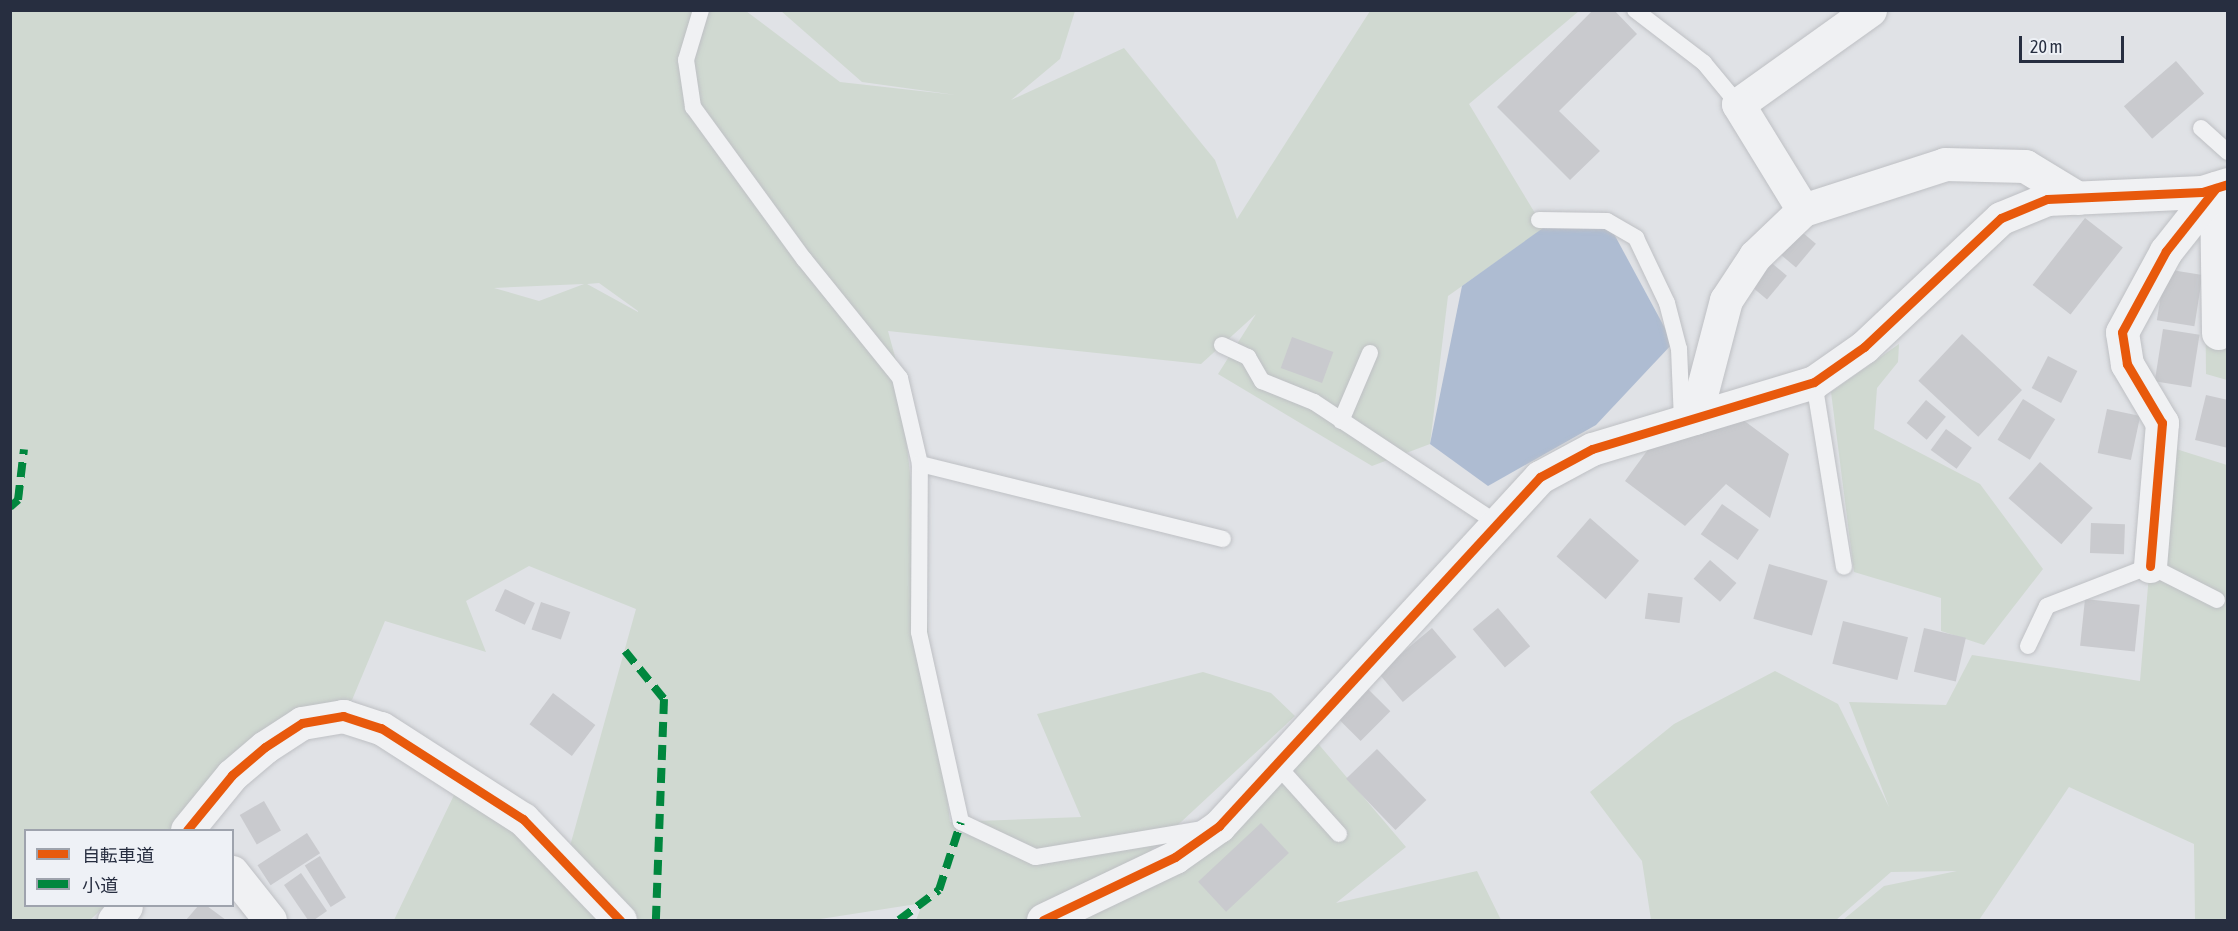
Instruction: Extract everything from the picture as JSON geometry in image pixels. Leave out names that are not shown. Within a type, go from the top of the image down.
[{"type":"street","points":[[1803,210],[1738,104],[1870,10]]},
{"type":"street","points":[[1688,420],[1726,300],[1755,256],[1803,210],[1945,164],[2025,166],[2078,198]]},
{"type":"street","points":[[1043,921],[1175,857],[1219,826],[1540,477],[1592,449],[1814,382],[1864,347],[2001,218],[2047,199],[2222,186]]},
{"type":"street","points":[[2218,333],[2222,186]]},
{"type":"street","points":[[2150,566],[2162,423],[2127,364],[2122,332],[2166,252],[2222,186]]},
{"type":"street","points":[[195,827],[232,775],[265,747],[302,723],[343,716],[381,728],[523,819],[620,921]]},
{"type":"street","points":[[234,875],[270,921]]},
{"type":"street","points":[[114,921],[125,907]]},
{"type":"lane","points":[[701,10],[686,60],[693,107],[804,259],[900,378],[920,464],[919,632],[961,822],[1035,858],[1219,826]]},
{"type":"lane","points":[[1635,10],[1704,63],[1738,104]]},
{"type":"lane","points":[[2201,128],[2228,152]]},
{"type":"lane","points":[[1539,220],[1607,221],[1635,238],[1667,303],[1679,349],[1688,420]]},
{"type":"lane","points":[[1222,345],[1248,357],[1262,381],[1314,402],[1497,523]]},
{"type":"lane","points":[[1341,421],[1370,353]]},
{"type":"lane","points":[[1814,382],[1844,567]]},
{"type":"lane","points":[[920,464],[1222,539]]},
{"type":"lane","points":[[2028,646],[2047,606],[2150,566],[2217,600]]},
{"type":"lane","points":[[1276,764],[1339,834]]},
{"type":"shaded area","points":[[10,11],[746,11],[840,82],[956,95],[862,82],[781,11],[1075,11],[1060,59],[1011,100],[1124,48],[1215,160],[1237,219],[1370,11],[1579,11],[1469,104],[1544,228],[1448,296],[1430,444],[1372,466],[1218,374],[1256,314],[1201,364],[888,331],[898,368],[950,822],[1081,817],[1037,714],[1203,672],[1271,693],[1295,716],[1152,849],[1148,888],[1315,740],[1406,847],[1336,903],[1477,871],[1501,920],[916,920],[923,903],[814,920],[394,920],[455,793],[565,864],[636,609],[529,566],[466,601],[486,652],[385,621],[352,700],[302,723],[184,829],[24,829],[24,907],[104,907],[90,920],[11,920]],"holes":[[[599,283],[638,312],[587,284]],[[584,284],[539,301],[494,288]]]},
{"type":"shaded area","points":[[2227,248],[2227,380],[2206,374],[2205,270]]},
{"type":"shaded area","points":[[1899,344],[1898,362],[1877,388],[1874,429],[1980,484],[2043,569],[1984,645],[1941,631],[1941,598],[1854,572],[1831,392]]},
{"type":"shaded area","points":[[2160,444],[2227,465],[2227,920],[2195,920],[2194,844],[2069,787],[1979,920],[1843,920],[1884,886],[1957,871],[1891,872],[1836,920],[1651,920],[1642,861],[1590,792],[1674,724],[1775,671],[1838,704],[1889,807],[1849,702],[1946,705],[1972,655],[2140,681]]},
{"type":"water","points":[[1607,221],[1673,343],[1596,425],[1488,486],[1430,444],[1462,286],[1543,228]]},
{"type":"building","points":[[1593,10],[1614,10],[1637,34],[1559,111],[1600,151],[1570,180],[1497,107]]},
{"type":"building","points":[[2176,61],[2204,93],[2152,139],[2124,106]]},
{"type":"building","points":[[2085,218],[2123,248],[2070,315],[2033,285]]},
{"type":"building","points":[[1796,227],[1816,244],[1796,267],[1776,251]]},
{"type":"building","points":[[1767,259],[1787,276],[1767,299],[1747,283]]},
{"type":"building","points":[[2165,269],[2203,275],[2194,326],[2157,320]]},
{"type":"building","points":[[2163,329],[2200,335],[2191,387],[2155,381]]},
{"type":"building","points":[[1962,334],[2022,390],[1978,437],[1918,381]]},
{"type":"building","points":[[1292,337],[1333,352],[1322,383],[1281,368]]},
{"type":"building","points":[[2048,356],[2077,371],[2061,403],[2032,388]]},
{"type":"building","points":[[2206,395],[2228,400],[2228,448],[2195,440]]},
{"type":"building","points":[[2023,399],[2055,419],[2030,460],[1998,440]]},
{"type":"building","points":[[1926,400],[1946,417],[1927,440],[1907,423]]},
{"type":"building","points":[[2107,409],[2140,416],[2131,460],[2098,453]]},
{"type":"building","points":[[1735,414],[1789,454],[1770,518],[1726,484],[1685,526],[1625,481],[1655,440]]},
{"type":"building","points":[[1946,429],[1972,448],[1957,469],[1931,450]]},
{"type":"building","points":[[2040,462],[2093,508],[2061,544],[2009,498]]},
{"type":"building","points":[[1722,504],[1759,530],[1738,560],[1701,534]]},
{"type":"building","points":[[1590,518],[1639,561],[1606,599],[1557,556]]},
{"type":"building","points":[[2091,523],[2125,524],[2124,554],[2090,553]]},
{"type":"building","points":[[1710,560],[1736,583],[1720,602],[1694,579]]},
{"type":"building","points":[[1769,564],[1828,581],[1812,636],[1753,619]]},
{"type":"building","points":[[505,589],[535,603],[525,625],[495,611]]},
{"type":"building","points":[[1648,593],[1683,597],[1680,623],[1645,619]]},
{"type":"building","points":[[2085,599],[2140,605],[2135,651],[2080,646]]},
{"type":"building","points":[[541,602],[570,612],[561,640],[532,629]]},
{"type":"building","points":[[1498,608],[1530,646],[1505,668],[1473,629]]},
{"type":"building","points":[[1843,621],[1908,637],[1897,680],[1832,664]]},
{"type":"building","points":[[1432,628],[1456,657],[1403,702],[1378,673]]},
{"type":"building","points":[[1924,628],[1966,638],[1956,682],[1914,672]]},
{"type":"building","points":[[1367,688],[1390,711],[1361,741],[1337,718]]},
{"type":"building","points":[[553,693],[595,725],[572,756],[530,724]]},
{"type":"building","points":[[1377,749],[1426,800],[1395,830],[1346,779]]},
{"type":"building","points":[[264,801],[281,830],[257,844],[240,815]]},
{"type":"building","points":[[1261,823],[1289,853],[1226,912],[1198,882]]},
{"type":"building","points":[[307,833],[320,853],[271,885],[258,865]]},
{"type":"building","points":[[320,856],[346,898],[331,907],[305,866]]},
{"type":"building","points":[[301,873],[327,911],[314,920],[308,920],[284,885]]},
{"type":"building","points":[[197,907],[208,907],[226,920],[186,920]]},
{"type":"marked path","points":[[10,507],[18,500],[24,449]]},
{"type":"marked path","points":[[625,651],[664,699],[656,920]]},
{"type":"marked path","points":[[899,920],[939,890],[961,822]]},
{"type":"cycle path","points":[[1043,920],[1175,857],[1219,826],[1540,477],[1592,449],[1814,382],[1864,347],[2001,218],[2047,199],[2202,192],[2228,184]]},
{"type":"cycle path","points":[[2150,566],[2162,423],[2127,364],[2122,332],[2166,251],[2216,188]]},
{"type":"cycle path","points":[[188,829],[232,775],[265,747],[302,723],[343,716],[381,728],[523,819],[620,920]]}]
